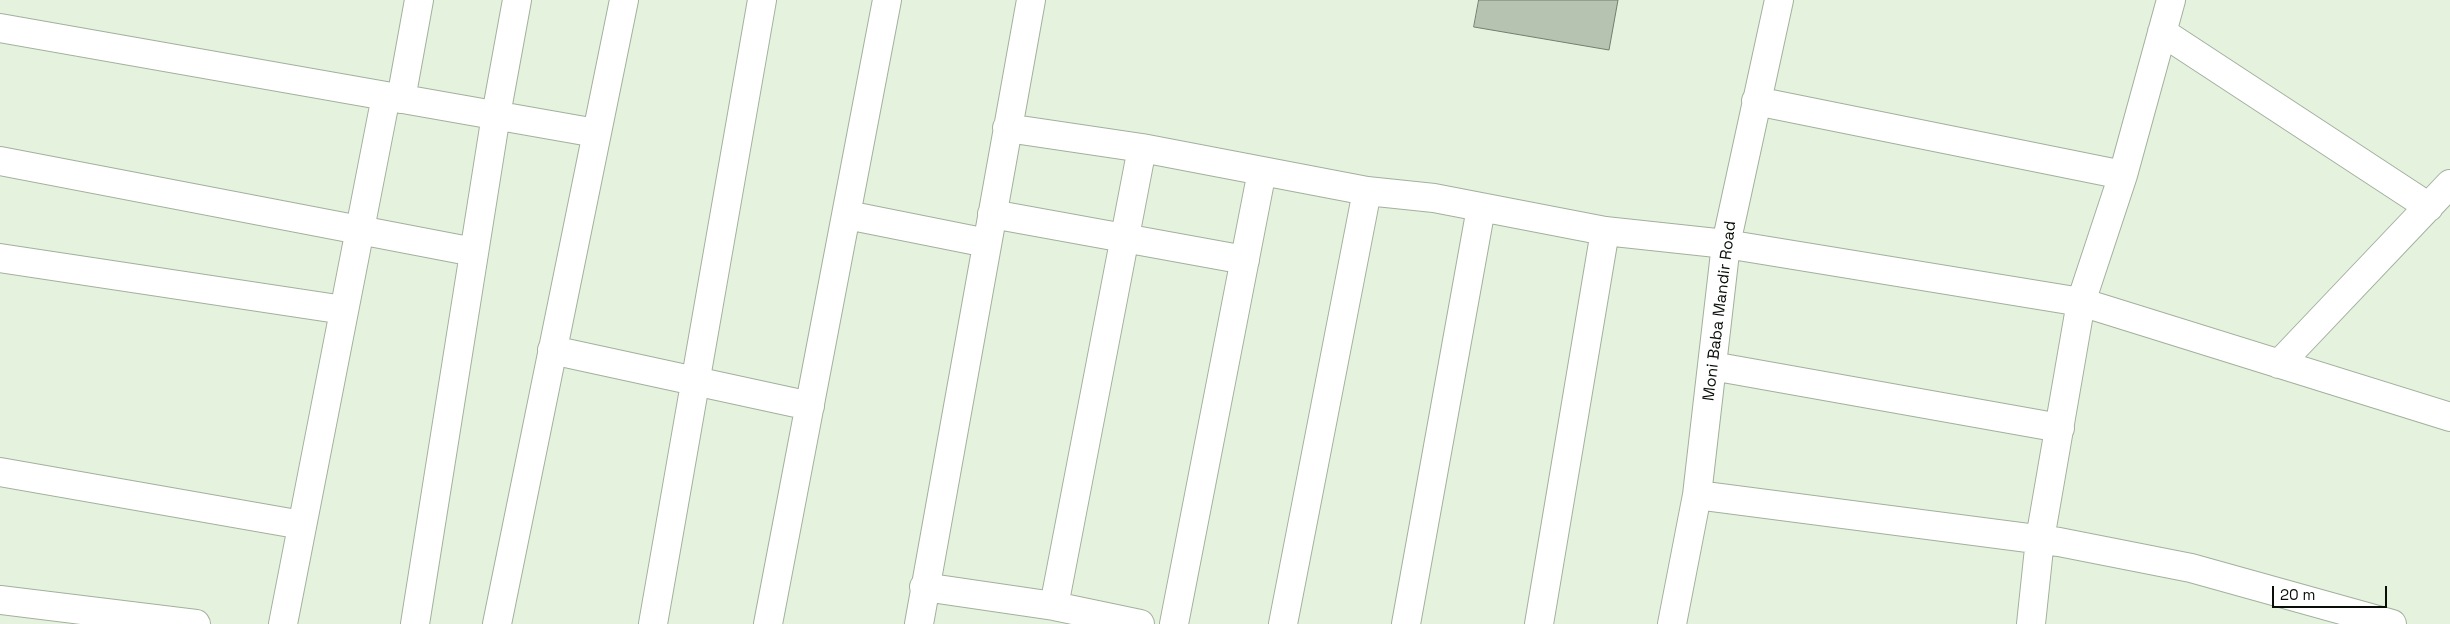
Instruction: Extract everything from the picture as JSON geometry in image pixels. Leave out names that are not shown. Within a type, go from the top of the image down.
[{"type":"street","points":[[283,624],[360,229],[419,0]]},
{"type":"street","points":[[415,624],[496,115],[517,0]]},
{"type":"street","points":[[497,624],[624,0]]},
{"type":"street","points":[[652,624],[762,0]]},
{"type":"street","points":[[768,624],[887,0]]},
{"type":"street","points":[[919,624],[924,587],[1031,0]]},
{"type":"street","name":"Moni Baba Mandir Road","points":[[1672,624],[1697,495],[1726,244],[1779,0]]},
{"type":"street","points":[[2030,624],[2040,539],[2081,302],[2123,175],[2162,32],[2167,1]]},
{"type":"street","points":[[0,28],[596,133]]},
{"type":"street","points":[[2162,32],[2429,207]]},
{"type":"street","points":[[1756,102],[2123,175]]},
{"type":"street","points":[[1008,128],[1142,148],[1367,191],[1434,198],[1605,231],[1726,244],[2081,302],[2450,417]]},
{"type":"street","points":[[1054,606],[1142,148]]},
{"type":"street","points":[[0,161],[474,252]]},
{"type":"street","points":[[1174,624],[1262,171]]},
{"type":"street","points":[[2279,364],[2450,184]]},
{"type":"street","points":[[1283,624],[1367,191]]},
{"type":"street","points":[[1406,624],[1481,208]]},
{"type":"street","points":[[992,214],[1245,260]]},
{"type":"street","points":[[847,215],[986,243]]},
{"type":"street","points":[[1539,624],[1605,231]]},
{"type":"street","points":[[0,258],[344,310]]},
{"type":"street","points":[[552,350],[810,406]]},
{"type":"street","points":[[1712,366],[2060,428]]},
{"type":"street","points":[[0,472],[302,525]]},
{"type":"street","points":[[1697,495],[2040,539],[2191,568],[2392,624]]},
{"type":"street","points":[[924,587],[1054,606],[1140,624]]},
{"type":"street","points":[[0,600],[48,614],[196,624]]},
{"type":"building","points":[[1479,0],[1618,0],[1609,50],[1474,27]]}]
